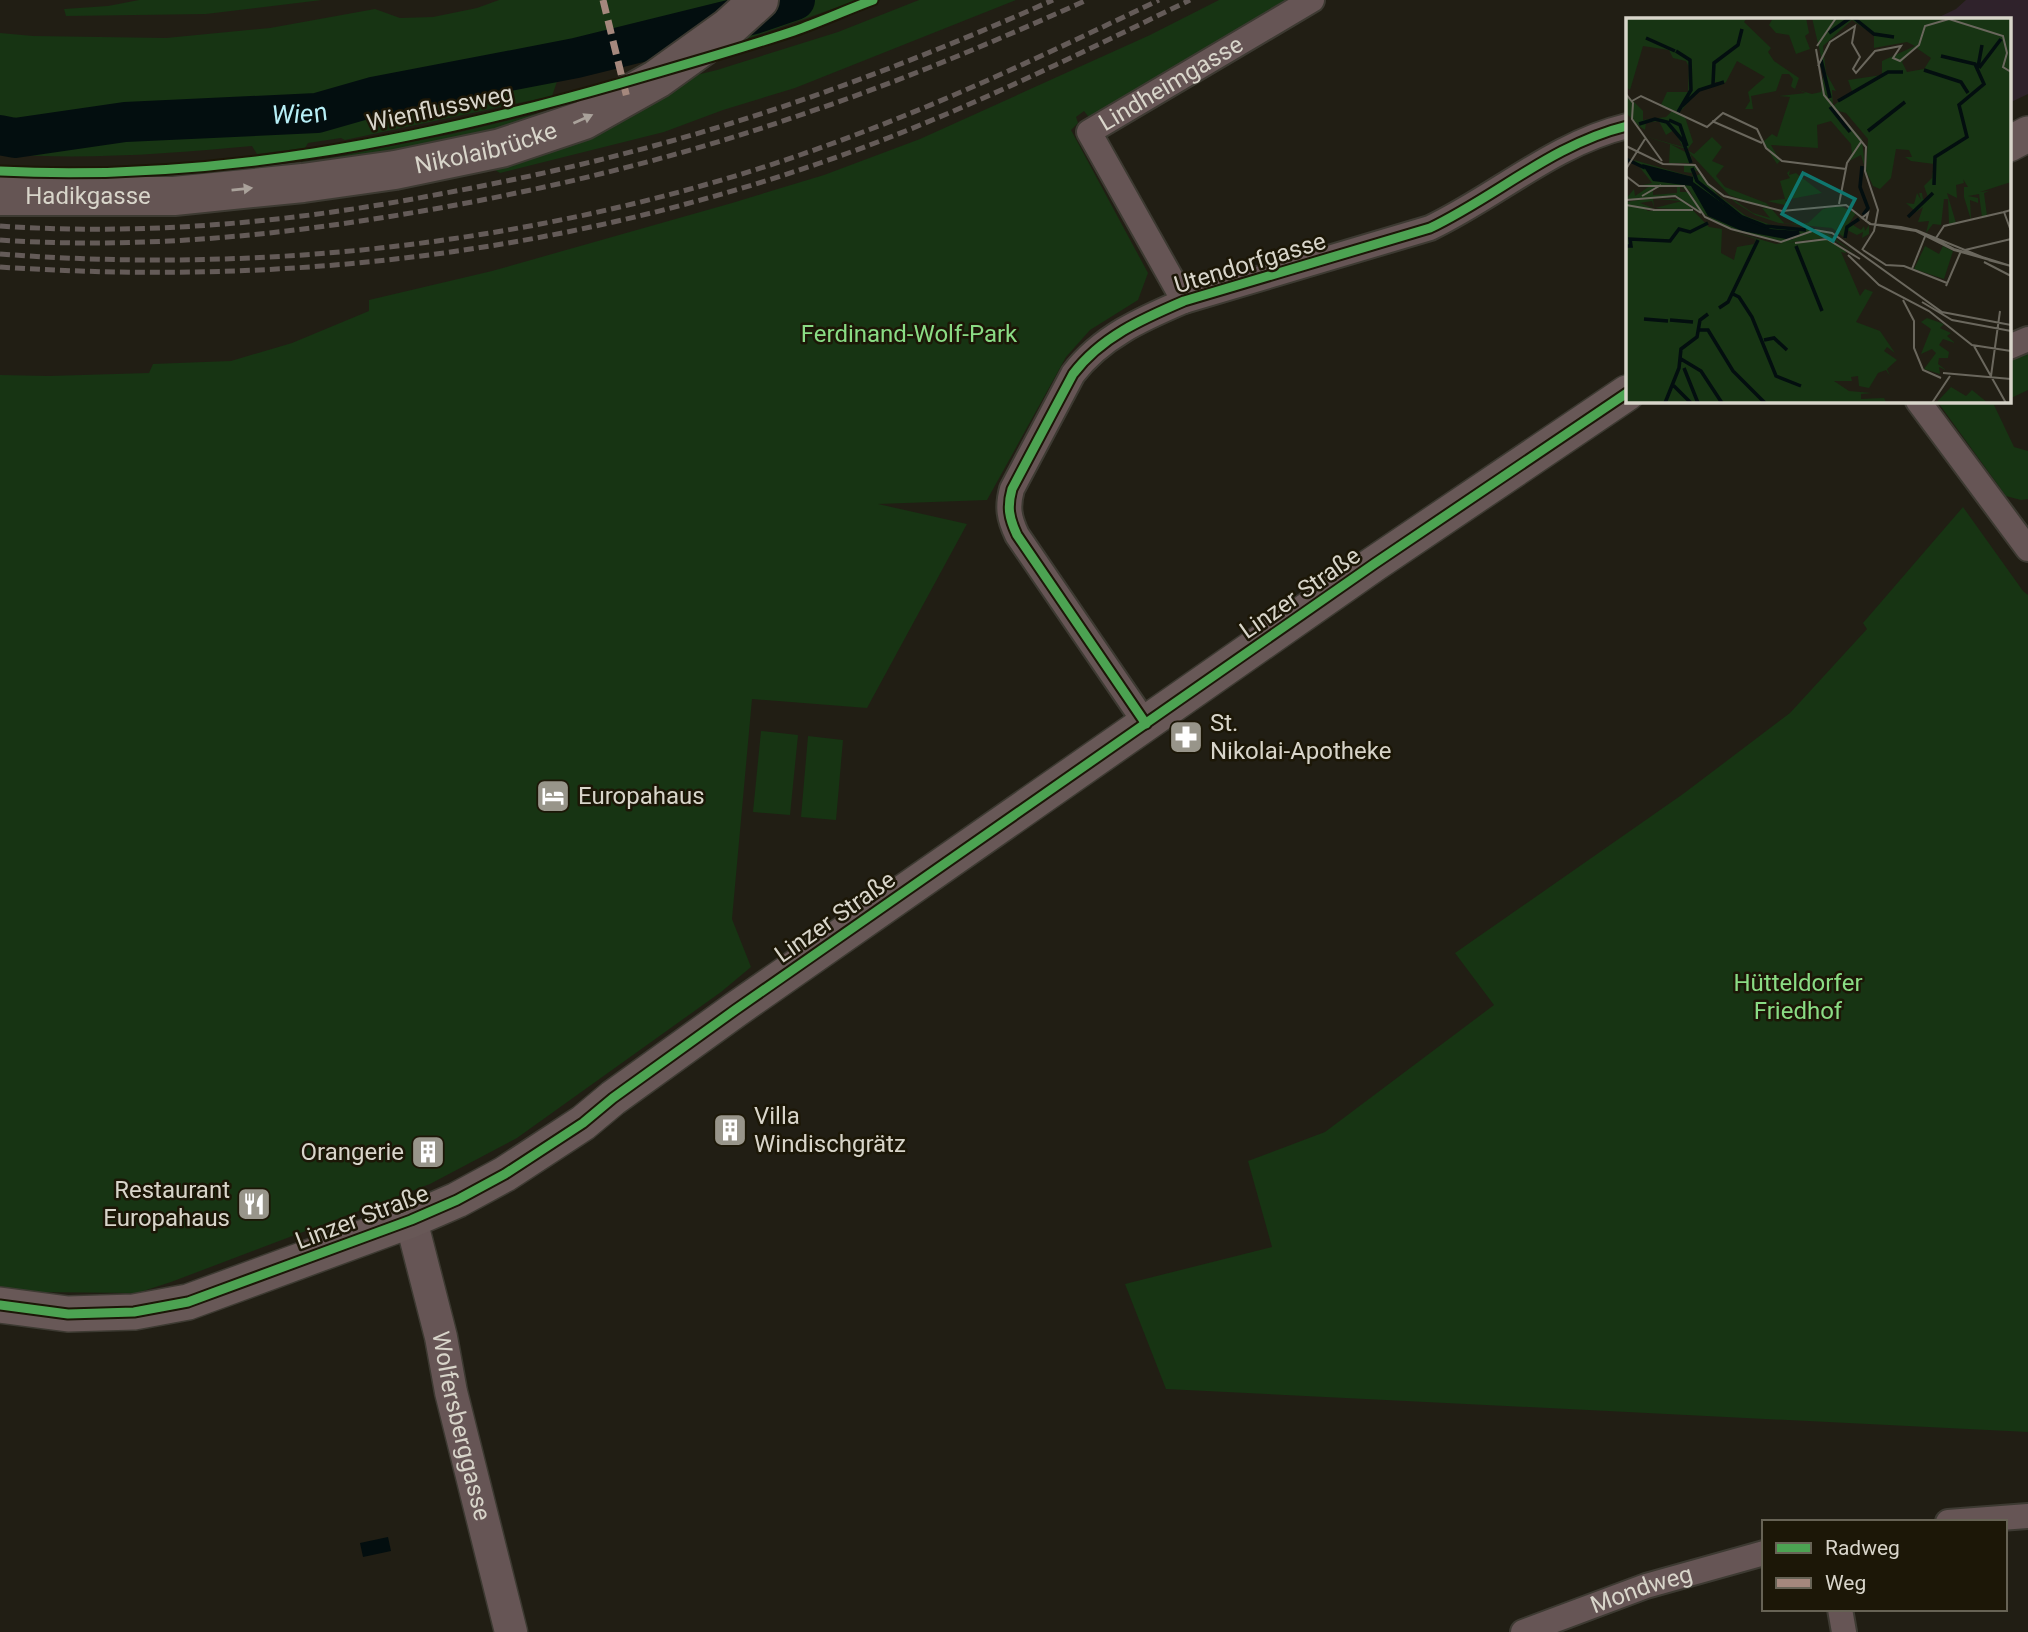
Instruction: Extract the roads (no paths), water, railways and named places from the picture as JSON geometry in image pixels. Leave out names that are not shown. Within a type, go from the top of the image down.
[{"type":"main road","name":"Nikolaibrücke","points":[[174,196],[303,183],[395,170],[501,148],[584,120],[657,79],[728,28],[760,0]]},
{"type":"main road","points":[[2010,143],[2028,134]]},
{"type":"main road","name":"Hadikgasse","points":[[0,196],[174,196]]},
{"type":"main road","name":"Linzer Straße","points":[[0,1305],[68,1314],[134,1312],[188,1302],[411,1220],[521,1165],[735,1010],[1374,564],[1626,394]]},
{"type":"street","name":"Lindheimgasse","points":[[1184,302],[1089,132],[1312,0]]},
{"type":"street","name":"Utendorfgasse","points":[[1146,724],[1017,535],[1009,518],[1008,503],[1012,489],[1073,374],[1086,357],[1102,343],[1150,316],[1184,302],[1430,228],[1451,218],[1561,150],[1626,126]]},
{"type":"street","points":[[2010,347],[2028,339]]},
{"type":"street","points":[[1919,402],[2025,543]]},
{"type":"street","name":"Wolfersberggasse","points":[[411,1220],[511,1632]]},
{"type":"street","points":[[1975,1520],[2028,1516]]},
{"type":"street","name":"Mondweg","points":[[1522,1632],[1646,1587],[1762,1554]]},
{"type":"street","points":[[1840,1611],[1844,1632]]},
{"type":"waterway","name":"Wien","points":[[0,135],[15,138],[125,122],[317,113],[373,97],[576,58],[754,14],[795,0]]},
{"type":"railway","points":[[0,226],[111,229],[221,224],[386,204],[513,180],[660,144],[773,110],[894,66],[1053,0]]},
{"type":"railway","points":[[0,240],[100,243],[250,235],[399,215],[555,185],[708,145],[809,112],[950,59],[1087,0]]},
{"type":"railway","points":[[0,254],[108,259],[217,259],[326,253],[434,241],[542,224],[648,200],[753,171],[855,135],[971,88],[1159,0]]},
{"type":"railway","points":[[0,267],[105,272],[210,272],[313,267],[416,257],[619,221],[720,195],[868,146],[1008,87],[1190,0]]},
{"type":"place","name":"St. Nikolai-Apotheke","points":[[1186,737]]},
{"type":"place","name":"Europahaus","points":[[553,796]]},
{"type":"place","name":"Villa Windischgrätz","points":[[730,1130]]},
{"type":"place","name":"Orangerie","points":[[428,1152]]},
{"type":"place","name":"Restaurant Europahaus","points":[[254,1204]]},
{"type":"park label","name":"Ferdinand-Wolf-Park","points":[[909,334]]},
{"type":"park label","name":"Hütteldorfer Friedhof","points":[[1798,997]]}]
